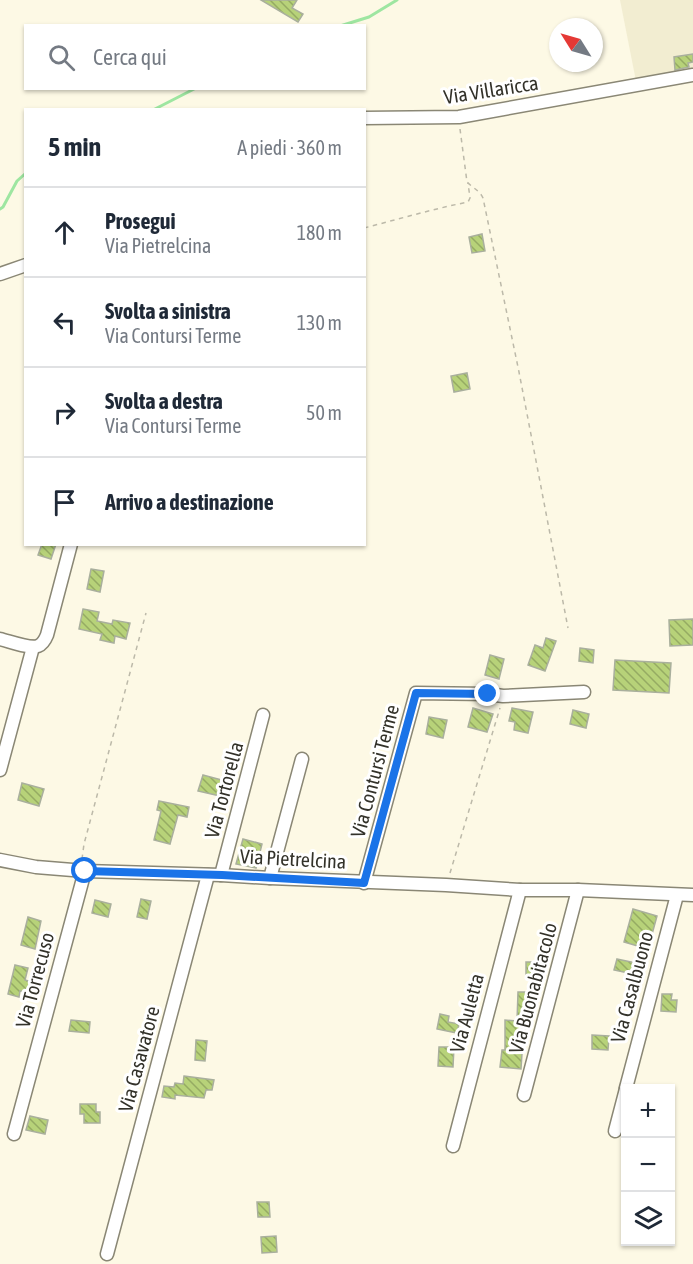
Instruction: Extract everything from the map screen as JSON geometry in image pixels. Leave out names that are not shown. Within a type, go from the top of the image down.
[{"type":"street","name":"Via Villaricca","points":[[366,118],[459,117],[693,75]]},
{"type":"street","points":[[0,274],[24,266]]},
{"type":"street","points":[[0,639],[33,647],[42,644],[48,635],[70,546]]},
{"type":"street","points":[[0,770],[33,647]]},
{"type":"street","name":"Via Contursi Terme","points":[[364,883],[416,693],[503,696],[584,692]]},
{"type":"street","name":"Via Tortorella","points":[[222,875],[263,715]]},
{"type":"street","points":[[270,878],[302,759]]},
{"type":"street","name":"Via Pietrelcina","points":[[0,860],[36,867],[82,871],[693,895]]},
{"type":"street","name":"Via Torrecuso","points":[[14,1134],[82,871]]},
{"type":"street","name":"Via Casavatore","points":[[106,1254],[208,875]]},
{"type":"street","name":"Via Auletta","points":[[453,1146],[520,890]]},
{"type":"street","name":"Via Buonabitacolo","points":[[525,1095],[579,890]]},
{"type":"street","name":"Via Casalbuono","points":[[627,1084],[677,895]]},
{"type":"street","name":"Via Casalbuono","points":[[615,1131],[621,1108]]},
{"type":"path","points":[[366,228],[468,202],[470,198],[459,117]]},
{"type":"path","points":[[468,182],[480,192],[483,198],[568,628]]},
{"type":"path","points":[[82,871],[84,844],[146,613]]},
{"type":"path","points":[[446,885],[503,696]]},
{"type":"shaded area","points":[[620,0],[693,0],[693,69],[636,81]]},
{"type":"building","points":[[261,0],[297,0],[292,8],[303,14],[298,22]]},
{"type":"building","points":[[693,54],[693,62],[688,63],[689,67],[675,70],[674,57]]},
{"type":"building","points":[[482,234],[485,251],[472,253],[469,237]]},
{"type":"building","points":[[467,373],[470,389],[454,392],[451,376]]},
{"type":"building","points":[[41,546],[55,546],[51,559],[38,555]]},
{"type":"building","points":[[91,569],[104,571],[100,592],[87,589]]},
{"type":"building","points":[[83,609],[99,612],[97,621],[112,624],[113,620],[130,623],[126,639],[115,636],[114,643],[100,640],[102,634],[79,629]]},
{"type":"building","points":[[693,619],[693,645],[670,646],[669,620]]},
{"type":"building","points":[[546,638],[556,641],[545,671],[528,665],[535,645],[543,648]]},
{"type":"building","points":[[580,648],[594,650],[593,663],[579,661]]},
{"type":"building","points":[[490,655],[504,659],[499,679],[485,675]]},
{"type":"building","points":[[615,660],[671,663],[669,693],[613,690]]},
{"type":"building","points":[[473,708],[493,714],[487,732],[468,727]]},
{"type":"building","points":[[512,708],[533,712],[528,733],[514,730],[515,722],[509,721]]},
{"type":"building","points":[[573,710],[589,714],[586,728],[570,724]]},
{"type":"building","points":[[429,717],[447,720],[443,738],[426,734]]},
{"type":"building","points":[[203,775],[233,783],[229,798],[198,791]]},
{"type":"building","points":[[22,783],[44,789],[39,806],[18,800]]},
{"type":"building","points":[[159,801],[189,807],[187,817],[178,815],[170,844],[154,840],[161,811],[157,810]]},
{"type":"building","points":[[243,839],[262,844],[256,868],[236,864]]},
{"type":"building","points":[[141,899],[151,901],[147,919],[137,917]]},
{"type":"building","points":[[95,900],[111,904],[108,917],[92,913]]},
{"type":"building","points":[[633,909],[657,916],[648,949],[624,942]]},
{"type":"building","points":[[28,917],[41,921],[35,949],[21,945]]},
{"type":"building","points":[[617,959],[641,964],[638,975],[614,970]]},
{"type":"building","points":[[526,962],[544,962],[544,976],[526,976]]},
{"type":"building","points":[[15,965],[28,968],[25,980],[32,982],[30,993],[20,991],[19,997],[8,994]]},
{"type":"building","points":[[518,992],[536,992],[535,1006],[528,1006],[528,1038],[523,1038],[521,1069],[500,1067],[502,1050],[505,1050],[505,1020],[517,1021]]},
{"type":"building","points":[[662,994],[672,994],[671,1000],[677,1000],[676,1012],[661,1011]]},
{"type":"building","points":[[440,1014],[449,1016],[448,1022],[459,1024],[457,1033],[437,1029]]},
{"type":"building","points":[[71,1020],[90,1022],[89,1033],[69,1031]]},
{"type":"building","points":[[592,1035],[609,1036],[608,1050],[592,1049]]},
{"type":"building","points":[[196,1040],[207,1041],[205,1061],[195,1060]]},
{"type":"building","points":[[439,1047],[454,1047],[453,1067],[438,1066]]},
{"type":"building","points":[[184,1076],[214,1080],[212,1090],[206,1090],[204,1098],[175,1095],[175,1099],[162,1097],[164,1086],[174,1087],[175,1083],[183,1084]]},
{"type":"building","points":[[80,1104],[96,1104],[96,1112],[100,1112],[100,1123],[84,1123],[84,1114],[80,1114]]},
{"type":"building","points":[[30,1116],[48,1120],[45,1134],[26,1130]]},
{"type":"building","points":[[257,1202],[269,1202],[270,1217],[258,1217]]},
{"type":"building","points":[[276,1236],[277,1252],[262,1253],[261,1237]]},
{"type":"waterway","points":[[346,24],[369,17],[397,0]]},
{"type":"waterway","points":[[157,108],[192,90]]},
{"type":"waterway","points":[[0,209],[17,181],[24,175]]},
{"type":"route","points":[[85,871],[222,875],[364,883],[416,693],[488,694]]}]
